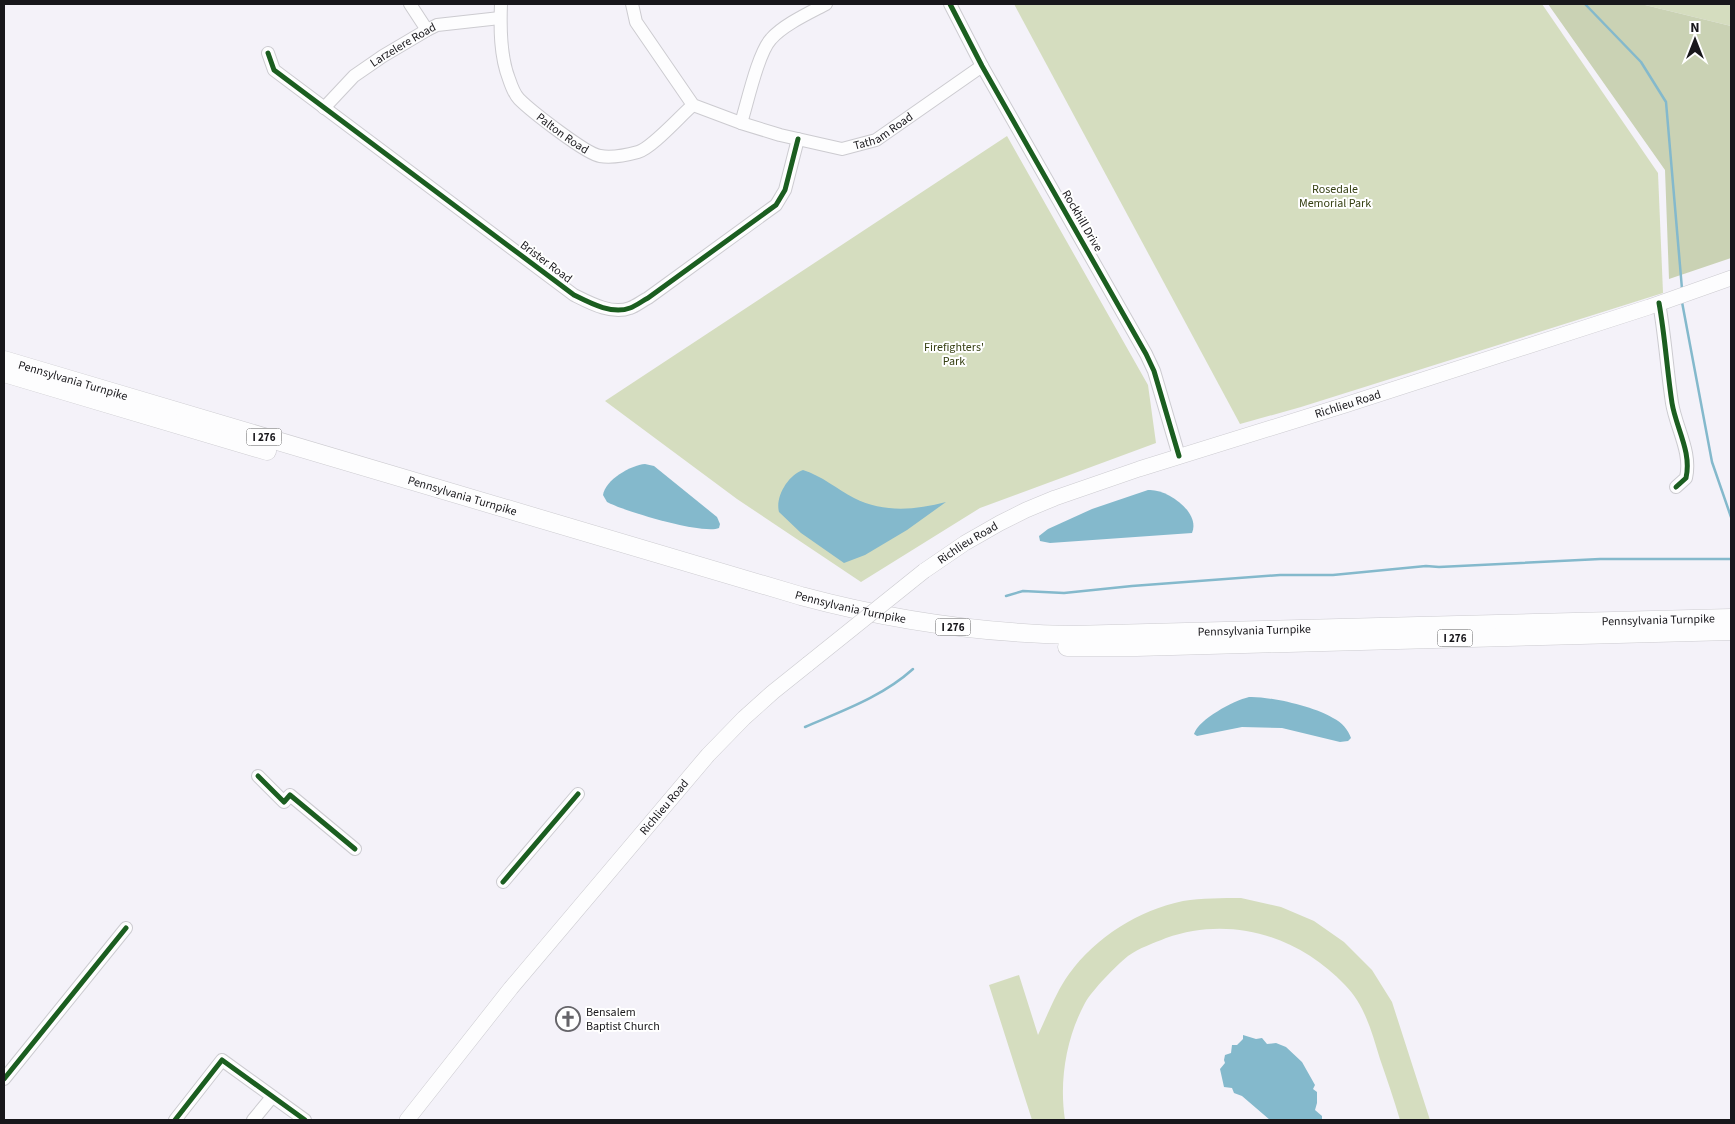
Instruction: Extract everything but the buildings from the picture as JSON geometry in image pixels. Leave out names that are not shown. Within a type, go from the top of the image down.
[{"type":"highway","name":"Pennsylvania Turnpike","points":[[4,360],[801,596],[858,610],[924,622],[993,631],[1071,635],[1731,618]]},
{"type":"highway","name":"Pennsylvania Turnpike","points":[[4,373],[803,608],[870,625],[948,638],[1037,646],[1105,647],[1731,631]]},
{"type":"highway","points":[[4,382],[129,410]]},
{"type":"main road","name":"Richlieu Road","points":[[407,1120],[511,988],[708,755],[744,718],[773,692],[924,571],[966,543],[1026,510],[1055,498],[1179,456],[1360,400],[1731,278]]},
{"type":"street","points":[[410,4],[427,30]]},
{"type":"street","name":"Palton Road","points":[[500,4],[504,62],[509,80],[518,98],[568,138],[599,156],[640,152],[692,105]]},
{"type":"street","points":[[632,4],[636,22],[692,105]]},
{"type":"street","points":[[741,123],[759,62],[770,40],[796,20],[826,4]]},
{"type":"street","name":"Rockhill Drive","points":[[950,4],[982,66],[1146,354],[1154,371],[1179,456]]},
{"type":"street","name":"Larzelere Road","points":[[324,108],[354,76],[427,30],[437,25],[500,18]]},
{"type":"street","name":"Brister Road","points":[[268,53],[274,70],[574,295],[594,305],[612,310],[630,309],[648,298],[776,206],[785,190],[798,139]]},
{"type":"street","name":"Tatham Road","points":[[692,105],[741,123],[842,149],[876,140],[982,66]]},
{"type":"street","points":[[1659,303],[1673,406],[1688,461],[1686,478],[1676,487]]},
{"type":"street","points":[[258,776],[284,802],[290,795],[355,849]]},
{"type":"street","points":[[503,882],[578,794]]},
{"type":"street","points":[[4,1079],[126,928]]},
{"type":"street","points":[[175,1120],[222,1060],[305,1120]]},
{"type":"street","points":[[253,1120],[272,1097]]},
{"type":"green space","name":"Rosedale Memorial Park","points":[[1014,4],[1542,4],[1658,173],[1663,293],[1301,407],[1240,424]]},
{"type":"green space","points":[[1548,4],[1641,4],[1731,26],[1731,258],[1669,279],[1665,170]]},
{"type":"green space","points":[[1641,4],[1731,4],[1731,26]]},
{"type":"green space","name":"Firefighters' Park","points":[[1007,136],[1148,385],[1156,443],[980,508],[861,582],[737,499],[605,401]]},
{"type":"green space","points":[[1241,898],[1281,907],[1314,921],[1344,942],[1372,970],[1392,1002],[1430,1120],[1400,1120],[1371,1029],[1363,1010],[1345,985],[1326,968],[1306,954],[1262,934],[1239,930],[1215,929],[1190,931],[1147,946],[1128,956],[1105,978],[1093,991],[1078,1016],[1069,1045],[1063,1090],[1065,1120],[1032,1120],[989,985],[1019,975],[1038,1035],[1064,981],[1092,948],[1105,937],[1135,918],[1167,905],[1183,901]]},
{"type":"water","points":[[645,464],[654,466],[717,517],[720,524],[719,528],[697,528],[681,525],[646,516],[607,502],[603,495],[608,484],[613,479],[626,470]]},
{"type":"water","points":[[803,470],[823,479],[854,498],[877,506],[900,509],[946,502],[907,530],[865,555],[844,563],[801,533],[779,512],[779,500],[784,487],[792,477]]},
{"type":"water","points":[[1148,490],[1164,493],[1180,503],[1191,517],[1192,533],[1050,543],[1040,541],[1039,536],[1048,529],[1092,509]]},
{"type":"water","points":[[1249,697],[1280,700],[1316,710],[1339,722],[1351,738],[1348,741],[1340,742],[1282,728],[1242,727],[1197,736],[1194,734],[1202,722],[1217,711]]},
{"type":"water","points":[[1243,1035],[1256,1039],[1262,1038],[1267,1044],[1276,1043],[1286,1047],[1302,1062],[1315,1085],[1313,1089],[1317,1092],[1317,1103],[1315,1110],[1322,1116],[1322,1120],[1270,1120],[1242,1096],[1234,1093],[1232,1088],[1224,1087],[1220,1069],[1225,1063],[1225,1055],[1231,1053],[1232,1045],[1237,1045],[1243,1039]]},
{"type":"waterway","points":[[1585,4],[1641,62],[1666,102],[1682,289]]},
{"type":"waterway","points":[[1682,302],[1712,462],[1731,517]]},
{"type":"waterway","points":[[1006,596],[1023,591],[1064,593],[1280,575],[1333,575],[1426,566],[1439,567],[1600,559],[1731,559]]},
{"type":"waterway","points":[[805,727],[875,695],[888,688],[913,669]]},
{"type":"cycle path","points":[[950,4],[982,66],[1146,354],[1154,371],[1179,456]]},
{"type":"cycle path","points":[[268,53],[274,70],[574,295],[609,309],[623,310],[648,298],[776,205],[785,190],[798,139]]},
{"type":"cycle path","points":[[1659,303],[1672,403],[1687,459],[1686,478],[1676,487]]},
{"type":"cycle path","points":[[258,776],[284,802],[290,795],[355,849]]},
{"type":"cycle path","points":[[503,882],[578,794]]},
{"type":"cycle path","points":[[4,1079],[126,928]]},
{"type":"cycle path","points":[[175,1120],[222,1060],[305,1120]]},
{"type":"place","name":"Bensalem Baptist Church","points":[[568,1019]]}]
